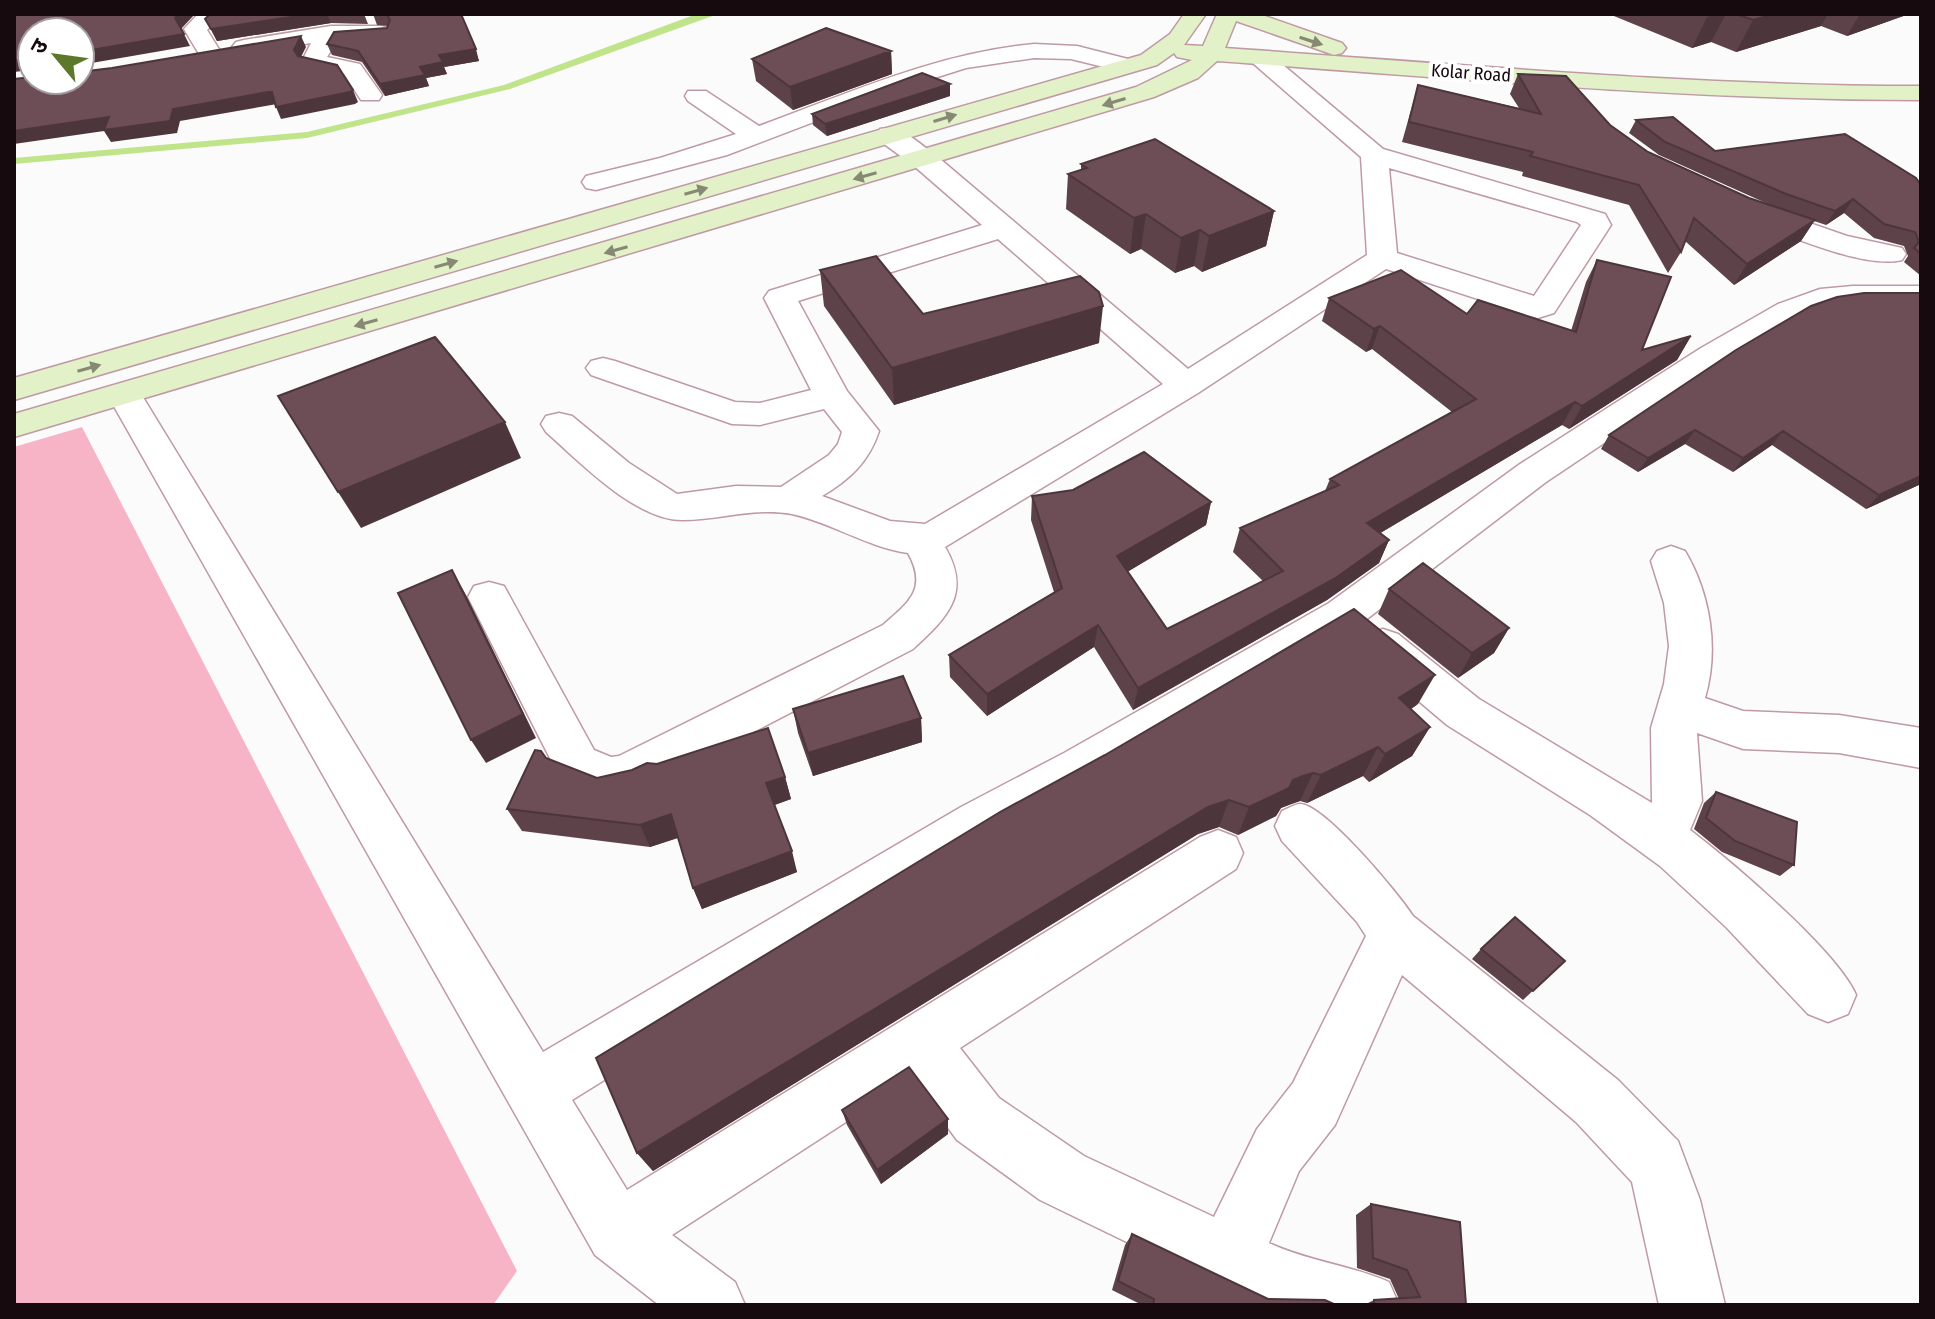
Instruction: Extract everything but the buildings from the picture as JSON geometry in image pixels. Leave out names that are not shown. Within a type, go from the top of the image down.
[{"type":"main road","points":[[14,389],[1149,60],[1178,39],[1195,14]]},
{"type":"main road","points":[[14,426],[1145,92],[1187,75],[1212,55],[1228,14]]},
{"type":"main road","points":[[1238,14],[1310,42],[1415,69]]},
{"type":"main road","name":"Kolar Road","points":[[1166,50],[1562,79],[1830,93],[1921,93]]},
{"type":"street","points":[[210,54],[195,29],[211,14]]},
{"type":"street","points":[[331,33],[317,51],[314,61],[356,72],[370,95]]},
{"type":"street","points":[[180,59],[331,33],[381,33]]},
{"type":"street","points":[[596,182],[671,166],[901,79],[999,54],[1071,52],[1124,65]]},
{"type":"street","points":[[1262,59],[1374,155],[1587,216],[1595,220],[1596,225],[1543,306],[1538,308],[1382,258]]},
{"type":"street","points":[[1562,79],[1580,102]]},
{"type":"street","points":[[697,96],[756,136]]},
{"type":"street","points":[[889,135],[923,159],[1186,385]]},
{"type":"street","points":[[1374,155],[1382,258]]},
{"type":"street","points":[[1725,200],[1785,227],[1840,244],[1891,254]]},
{"type":"street","points":[[787,500],[838,469],[858,447],[861,431],[832,396],[780,298],[791,292],[1002,228]]},
{"type":"street","points":[[559,424],[642,490],[677,507],[742,498],[787,500],[922,542],[1186,385],[1382,258]]},
{"type":"street","points":[[533,1090],[979,822],[1081,767],[1344,614],[1533,473],[1713,355],[1789,311],[1820,299],[1853,295],[1921,295]]},
{"type":"street","points":[[603,368],[732,413],[760,414],[832,396]]},
{"type":"street","points":[[124,394],[617,1233],[712,1305]]},
{"type":"street","points":[[489,597],[577,764],[608,778],[625,776],[898,637],[929,609],[939,584],[936,563],[922,542]]},
{"type":"street","points":[[1658,835],[1673,821],[1677,798],[1674,735],[1688,677],[1691,628],[1671,561]]},
{"type":"street","points":[[1344,614],[1428,687],[1461,711],[1605,797],[1658,835],[1727,891],[1828,995]]},
{"type":"street","points":[[1679,708],[1743,730],[1839,734],[1921,748]]},
{"type":"street","points":[[1300,826],[1376,905],[1394,934],[1597,1101],[1656,1163],[1669,1200],[1692,1305]]},
{"type":"street","points":[[617,1233],[1218,853]]},
{"type":"street","points":[[1231,1259],[1250,1206],[1278,1150],[1314,1104],[1394,934]]},
{"type":"street","points":[[919,1041],[978,1119],[1062,1178],[1284,1284],[1366,1305]]},
{"type":"shaded area","points":[[82,427],[517,1271],[493,1305],[14,1305],[14,447]]},
{"type":"waterway","points":[[14,161],[307,135],[507,87],[697,17],[714,14]]}]
